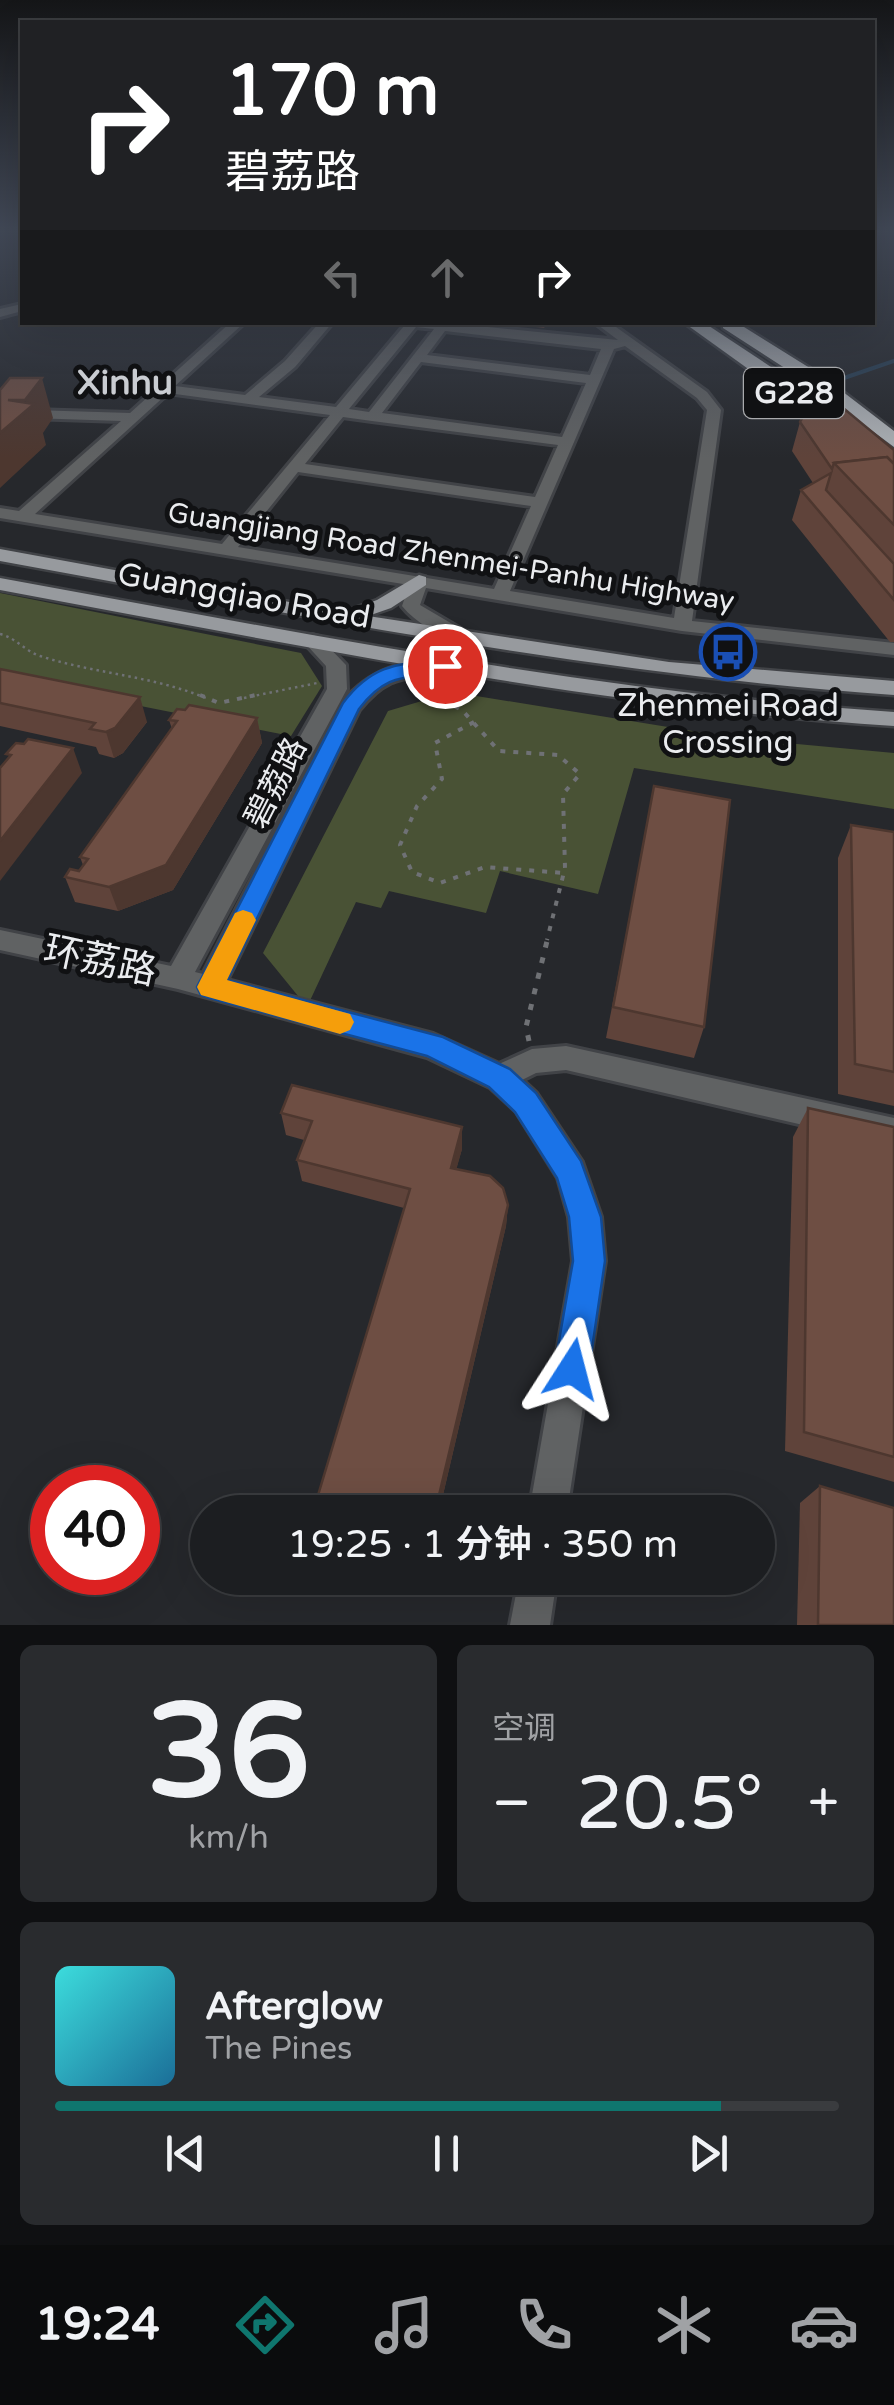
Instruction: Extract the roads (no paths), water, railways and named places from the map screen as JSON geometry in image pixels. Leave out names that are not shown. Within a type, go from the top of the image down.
[{"type":"highway","name":"G228","points":[[695,325],[765,371],[894,468]]},
{"type":"highway","name":"G228","points":[[731,325],[778,353],[894,441]]},
{"type":"main road","name":"Guangqiao Road","points":[[0,555],[459,636],[748,676],[894,688]]},
{"type":"main road","points":[[348,617],[384,604],[419,581]]},
{"type":"main road","name":"Guangqiao Road","points":[[0,584],[445,666],[760,710],[894,720]]},
{"type":"street","points":[[23,516],[236,325]]},
{"type":"street","points":[[248,400],[290,364],[324,325]]},
{"type":"street","points":[[227,549],[411,325]]},
{"type":"street","points":[[422,325],[609,346],[628,342]]},
{"type":"street","points":[[604,325],[702,395],[714,410],[682,625]]},
{"type":"street","points":[[372,417],[442,327]]},
{"type":"street","points":[[500,595],[609,346]]},
{"type":"street","points":[[419,358],[594,380]]},
{"type":"street","points":[[166,389],[567,442]]},
{"type":"street","points":[[0,413],[135,416]]},
{"type":"street","points":[[295,467],[540,503]]},
{"type":"street","name":"Guangjiang Road Zhenmei-Panhu Highway","points":[[0,513],[682,625],[894,649]]},
{"type":"street","points":[[419,581],[412,606],[421,616],[459,636]]},
{"type":"street","name":"碧荔路","points":[[178,978],[336,689],[336,665],[312,641]]},
{"type":"street","name":"碧荔路","points":[[210,987],[350,707],[366,686],[395,670],[445,666]]},
{"type":"street","name":"环荔路","points":[[0,940],[178,978],[433,1046],[500,1078],[526,1102],[570,1172],[585,1217],[589,1261],[551,1495]]},
{"type":"street","points":[[500,1078],[532,1060],[566,1058],[894,1132]]},
{"type":"street","points":[[530,1625],[535,1595]]},
{"type":"waterway","points":[[844,378],[894,361]]},
{"type":"place","name":"Zhenmei Road Crossing","points":[[728,652]]},
{"type":"district","name":"Xinhu","points":[[125,383]]}]
